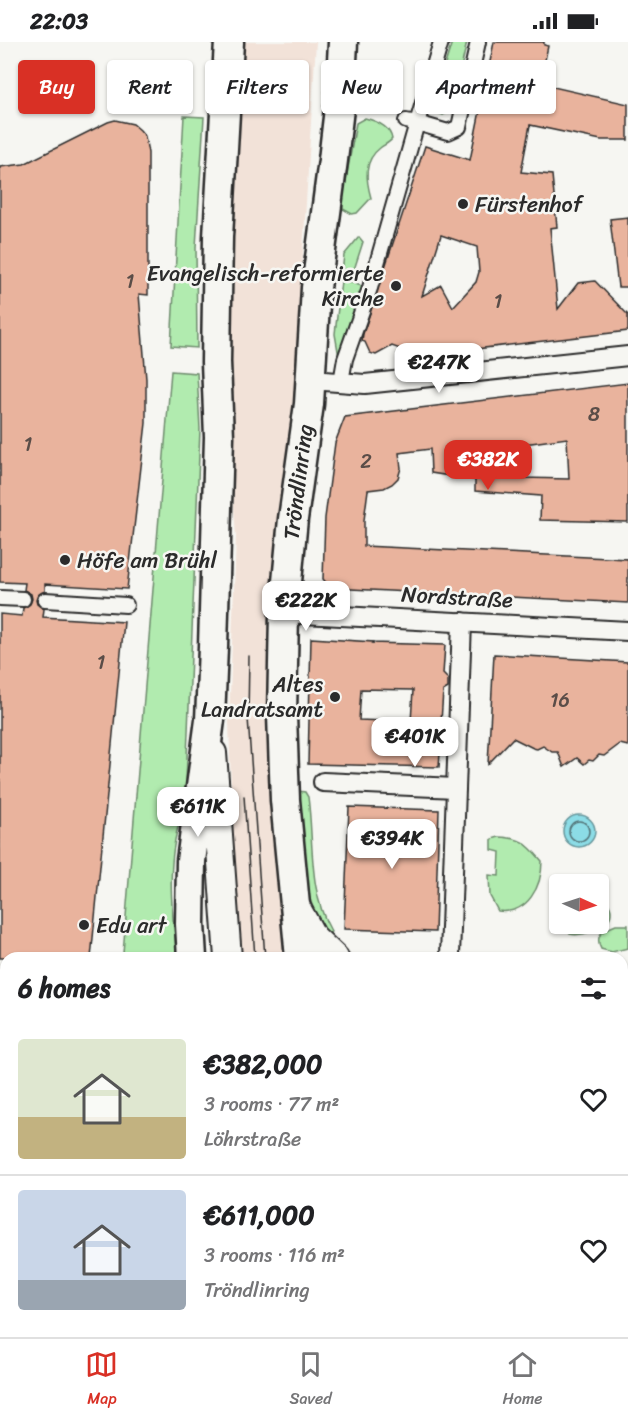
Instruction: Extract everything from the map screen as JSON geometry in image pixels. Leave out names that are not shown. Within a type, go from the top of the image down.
[{"type":"main road","points":[[192,952],[189,890],[191,861],[210,720],[219,448],[216,362],[218,237],[229,42]]},
{"type":"main road","name":"Tröndlinring","points":[[299,952],[285,800],[282,735],[284,613],[292,519],[311,380],[316,288],[333,160],[344,42]]},
{"type":"main road","points":[[210,720],[228,952]]},
{"type":"main road","points":[[295,904],[313,937],[329,952]]},
{"type":"street","points":[[341,382],[345,359],[370,288],[411,122],[441,42]]},
{"type":"street","points":[[411,122],[448,132],[459,127],[478,42]]},
{"type":"street","points":[[311,380],[364,384],[628,356]]},
{"type":"street","points":[[0,598],[23,599]]},
{"type":"street","points":[[45,600],[126,604]]},
{"type":"street","name":"Nordstraße","points":[[284,613],[628,631]]},
{"type":"street","points":[[450,952],[462,621]]},
{"type":"street","points":[[323,782],[456,788]]},
{"type":"shaded area","points":[[239,42],[316,42],[294,396],[269,613],[267,719],[273,830],[286,952],[241,952],[232,820],[229,722],[236,537],[225,363],[236,114],[309,114],[309,60],[238,60]]},
{"type":"green space","points":[[452,42],[467,42],[463,60],[446,60]]},
{"type":"green space","points":[[184,116],[204,117],[196,247],[197,348],[171,346]]},
{"type":"green space","points":[[365,118],[382,125],[389,131],[392,139],[375,153],[368,165],[367,178],[371,198],[357,213],[352,214],[343,209],[342,202],[356,123]]},
{"type":"green space","points":[[359,237],[363,242],[350,282],[367,288],[339,357],[335,334],[344,255]]},
{"type":"green space","points":[[171,371],[197,373],[200,429],[185,807],[174,842],[171,880],[177,952],[123,952]]},
{"type":"green space","points":[[298,791],[305,792],[308,797],[315,883],[324,916],[331,931],[329,937],[316,917],[307,890]]},
{"type":"green space","points":[[499,837],[524,843],[542,861],[539,880],[531,897],[525,904],[509,911],[498,911],[490,896],[489,875],[499,876],[500,852],[492,850],[492,839]]},
{"type":"green space","points":[[616,925],[628,925],[628,948],[612,952],[601,949],[599,937],[601,934],[609,934],[609,928]]},
{"type":"water","points":[[579,815],[591,819],[595,831],[591,843],[579,847],[567,843],[563,831],[567,819]]},
{"type":"building","points":[[494,42],[544,42],[544,45],[548,46],[545,60],[490,60]]},
{"type":"building","points":[[556,88],[628,104],[628,140],[601,140],[530,125],[521,172],[552,175],[557,227],[550,228],[558,309],[578,283],[595,281],[628,315],[628,331],[442,353],[432,349],[419,356],[392,346],[376,355],[370,353],[365,342],[362,341],[363,334],[425,146],[470,160],[479,114],[556,114]],"holes":[[[441,235],[477,247],[479,272],[476,282],[453,307],[441,285],[422,296]]]},
{"type":"building","name":"Höfe am Brühl","points":[[115,120],[133,124],[145,136],[148,153],[148,295],[139,294],[146,379],[146,423],[127,589],[45,584],[45,591],[38,595],[36,600],[37,604],[44,609],[43,617],[124,622],[92,952],[0,952],[0,614],[22,616],[23,608],[30,604],[32,599],[31,594],[24,590],[25,583],[0,582],[0,167],[24,164]]},
{"type":"building","points":[[628,217],[628,287],[618,287],[610,219]]},
{"type":"building","points":[[628,383],[628,522],[540,520],[541,496],[475,491],[475,480],[431,473],[430,449],[399,453],[401,468],[398,478],[384,488],[368,490],[364,520],[364,546],[628,559],[628,603],[331,588],[323,579],[325,518],[335,443],[345,417]],"holes":[[[567,438],[569,479],[522,478],[517,445]]]},
{"type":"building","name":"Altes Landratsamt","points":[[311,638],[372,643],[445,645],[443,674],[448,679],[448,688],[443,691],[441,722],[446,727],[446,735],[441,739],[439,767],[308,764]],"holes":[[[361,689],[413,690],[411,722],[359,720]]]},
{"type":"building","points":[[494,654],[628,662],[628,746],[620,744],[604,756],[599,755],[593,761],[589,760],[584,764],[577,758],[564,767],[558,752],[552,752],[543,746],[533,748],[513,738],[488,764]]},
{"type":"building","points":[[349,807],[439,810],[435,932],[344,929]]},
{"type":"tram line","points":[[249,656],[248,718],[265,952]]},
{"type":"tram line","points":[[244,796],[255,952]]},
{"type":"place","name":"Fürstenhof","points":[[463,204]]},
{"type":"place","name":"Evangelisch-reformierte Kirche","points":[[396,286]]},
{"type":"place","name":"Höfe am Brühl","points":[[65,560]]},
{"type":"place","name":"Altes Landratsamt","points":[[335,697]]},
{"type":"place","name":"Edu art","points":[[84,925]]}]
